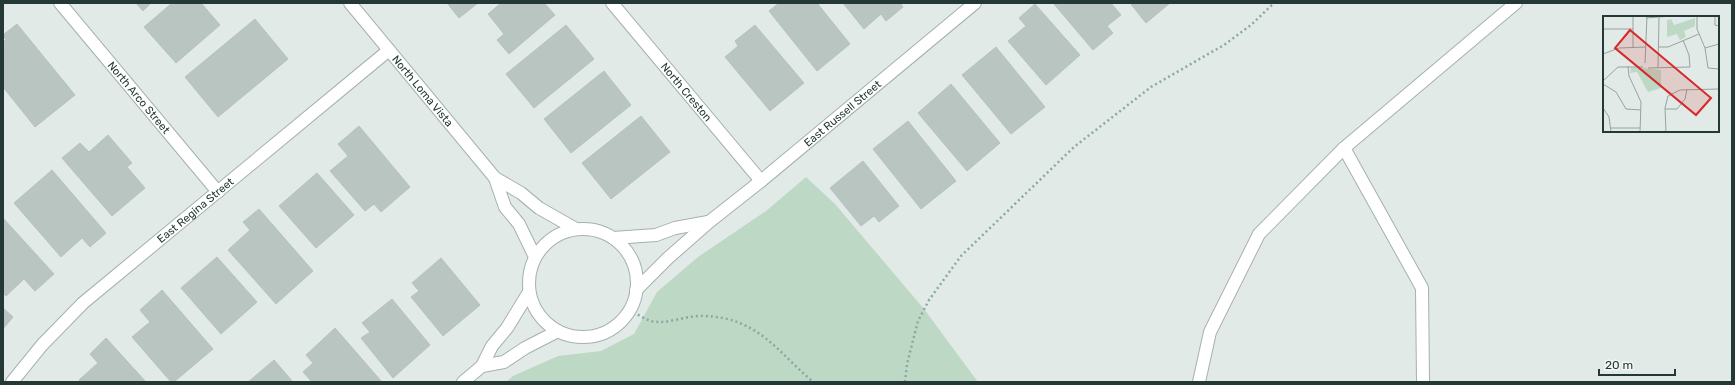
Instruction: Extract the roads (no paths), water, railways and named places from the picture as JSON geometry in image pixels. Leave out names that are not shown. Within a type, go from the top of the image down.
[{"type":"street","name":"North Arco Street","points":[[60,3],[218,192]]},
{"type":"street","name":"North Loma Vista","points":[[350,3],[495,178],[505,207],[519,224],[535,258]]},
{"type":"street","name":"North Creston","points":[[612,3],[761,181]]},
{"type":"street","name":"East Russell Street","points":[[636,290],[668,258],[709,222],[761,181],[975,3]]},
{"type":"street","points":[[1199,382],[1210,332],[1259,234],[1344,148],[1516,3]]},
{"type":"street","name":"East Regina Street","points":[[12,382],[42,345],[83,304],[389,50]]},
{"type":"street","points":[[1344,148],[1422,288],[1423,382]]},
{"type":"street","name":"North Loma Vista","points":[[495,178],[522,193],[540,208],[576,229]]},
{"type":"street","name":"East Russell Street","points":[[613,238],[656,235],[675,228],[709,222]]},
{"type":"street","points":[[576,229],[589,229],[602,232],[613,238],[624,248],[632,261],[636,275],[636,290],[629,310],[614,326],[606,331],[590,336],[574,336],[558,331],[545,322],[535,308],[529,292],[529,274],[535,258],[545,244],[559,234],[576,229]]},
{"type":"street","points":[[463,382],[482,366],[492,346],[507,328],[529,292]]},
{"type":"street","points":[[482,366],[504,362],[525,348],[558,331]]}]
